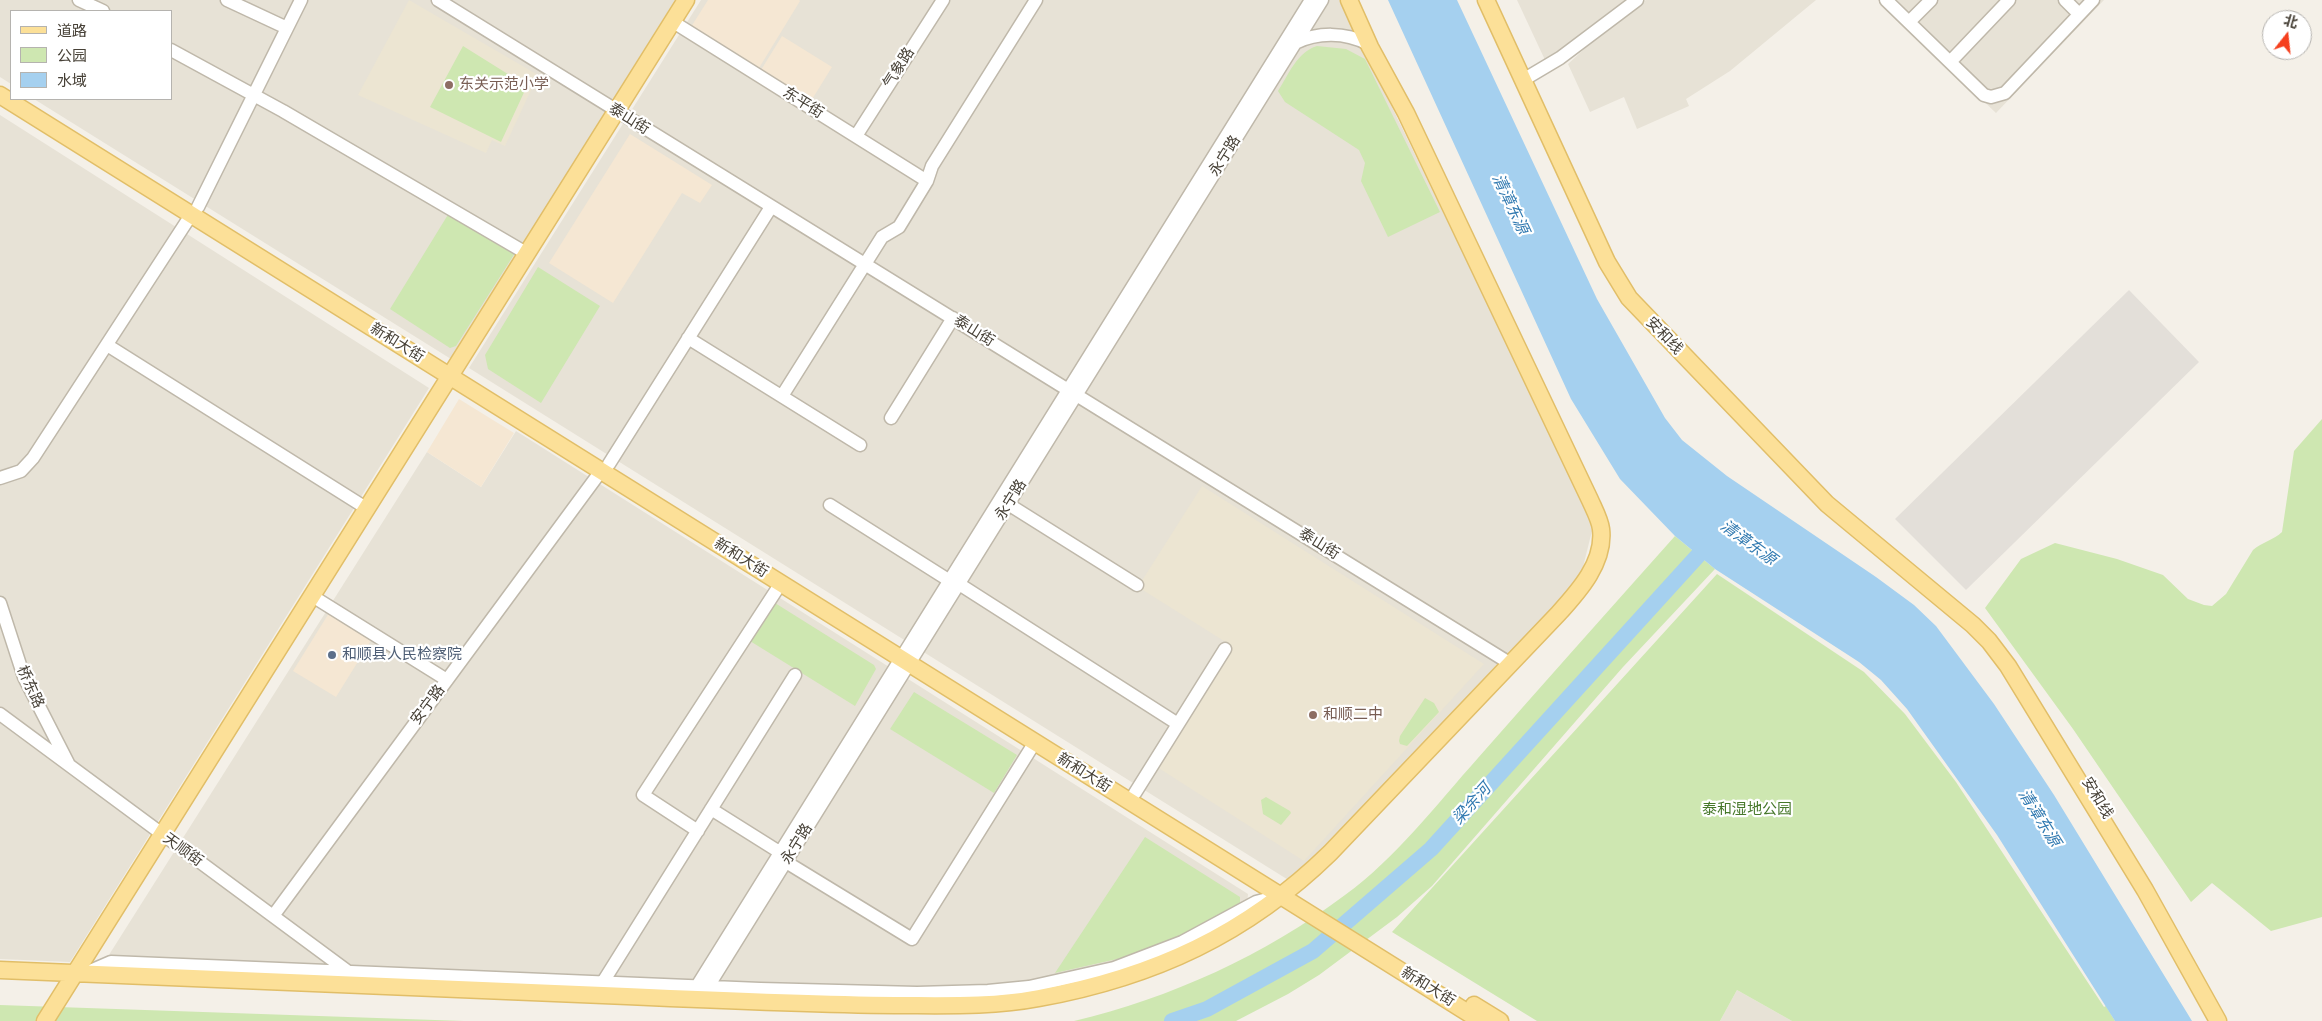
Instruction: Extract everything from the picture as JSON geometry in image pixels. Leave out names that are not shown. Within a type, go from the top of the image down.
[{"type":"main road","points":[[46,1021],[65,996],[317,599],[455,374],[619,113],[686,0]]},
{"type":"main road","points":[[165,836],[366,508],[455,374],[526,253],[694,0]]},
{"type":"main road","points":[[0,970],[367,986],[699,993],[843,1004],[951,1005],[1010,1002],[1040,998],[1106,982],[1166,962],[1223,936],[1286,892],[1363,819],[1565,606],[1592,572],[1599,551],[1600,525],[1590,500],[1406,113],[1368,44],[1349,0]]},
{"type":"main road","name":"安和线","points":[[1486,0],[1607,262],[1629,298],[1827,504],[1990,641],[2008,666],[2145,890],[2218,1021]]},
{"type":"main road","name":"新和大街","points":[[0,95],[195,211]]},
{"type":"main road","name":"新和大街","points":[[26,100],[195,211],[908,657],[1035,742],[1312,908],[1481,1021]]},
{"type":"main road","name":"新和大街","points":[[605,468],[781,583],[1135,793],[1286,892]]},
{"type":"main road","name":"安和线","points":[[1941,598],[1978,620],[2005,648],[2151,886],[2226,1021]]},
{"type":"main road","name":"新和大街","points":[[1370,945],[1500,1021]]},
{"type":"main road","points":[[54,1021],[65,996]]},
{"type":"street","points":[[79,0],[101,10]]},
{"type":"street","points":[[227,0],[286,28]]},
{"type":"street","points":[[0,478],[22,471],[28,465],[195,211],[252,94],[301,0]]},
{"type":"street","name":"泰山街","points":[[438,0],[1511,664]]},
{"type":"street","name":"气象路","points":[[856,136],[943,0]]},
{"type":"street","points":[[782,396],[882,237],[899,227],[927,181],[932,166],[1036,0]]},
{"type":"street","name":"永宁路","points":[[699,993],[1073,392],[1322,0]]},
{"type":"street","points":[[1523,80],[1560,58],[1637,0]]},
{"type":"street","points":[[1886,0],[1984,95],[1997,96],[2005,93],[2093,0]]},
{"type":"street","points":[[1909,22],[1931,0]]},
{"type":"street","points":[[1950,62],[2009,0]]},
{"type":"street","points":[[2065,0],[2080,14]]},
{"type":"street","name":"永宁路","points":[[954,582],[1008,504],[1073,392],[1309,1]]},
{"type":"street","name":"东平街","points":[[678,25],[927,181]]},
{"type":"street","points":[[1295,43],[1311,37],[1332,34],[1357,39],[1368,44]]},
{"type":"street","points":[[172,51],[252,94],[526,253]]},
{"type":"street","name":"安宁路","points":[[272,916],[605,468],[771,206]]},
{"type":"street","points":[[891,418],[953,318]]},
{"type":"street","points":[[688,338],[860,445]]},
{"type":"street","points":[[107,345],[366,508]]},
{"type":"street","points":[[1008,504],[1137,585]]},
{"type":"street","points":[[830,505],[1178,724]]},
{"type":"street","points":[[698,831],[643,795],[781,583]]},
{"type":"street","points":[[317,599],[447,680]]},
{"type":"street","name":"桥东路","points":[[0,603],[24,677],[70,767]]},
{"type":"street","points":[[1135,793],[1225,649]]},
{"type":"street","points":[[603,982],[795,675]]},
{"type":"street","name":"天顺街","points":[[0,714],[367,986]]},
{"type":"street","points":[[711,809],[912,940],[1035,742]]},
{"type":"street","points":[[79,973],[111,962],[603,982],[699,993]]},
{"type":"shaded area","points":[[0,0],[675,0],[451,359],[36,100],[172,100],[172,10],[10,10],[10,83],[0,77]]},
{"type":"shaded area","name":"东关示范小学","points":[[409,0],[538,75],[505,146],[492,140],[486,153],[358,95]]},
{"type":"shaded area","points":[[701,0],[1340,0],[1591,517],[1592,531],[1581,575],[1574,587],[1290,881],[469,368]]},
{"type":"shaded area","points":[[708,0],[800,1],[759,68],[691,27]]},
{"type":"shaded area","points":[[1517,0],[1626,0],[1563,50],[1545,60]]},
{"type":"shaded area","points":[[1646,0],[1816,0],[1730,71],[1686,99],[1689,106],[1637,129],[1624,97],[1590,112],[1568,64],[1595,39]]},
{"type":"shaded area","points":[[1878,0],[2104,0],[1996,113]]},
{"type":"shaded area","points":[[782,36],[832,67],[811,101],[761,70]]},
{"type":"shaded area","points":[[0,115],[429,388],[70,962],[0,959]]},
{"type":"shaded area","points":[[630,134],[712,185],[700,203],[682,193],[613,303],[549,263]]},
{"type":"shaded area","points":[[2129,290],[2199,362],[1966,590],[1895,519]]},
{"type":"shaded area","points":[[459,399],[514,433],[481,487],[427,452]]},
{"type":"shaded area","points":[[516,431],[1248,894],[1247,905],[1105,968],[977,990],[847,989],[107,958],[427,452],[481,487]]},
{"type":"shaded area","name":"和顺二中","points":[[1202,486],[1484,664],[1304,861],[1157,767],[1232,646],[1138,587]]},
{"type":"shaded area","name":"和顺县人民检察院","points":[[329,613],[372,639],[336,697],[293,671]]},
{"type":"shaded area","points":[[1737,990],[1792,1021],[1720,1021]]},
{"type":"green space","points":[[463,46],[527,86],[501,142],[430,107]]},
{"type":"green space","points":[[1317,46],[1346,49],[1365,59],[1440,212],[1388,237],[1361,181],[1365,163],[1359,150],[1285,102],[1278,91],[1299,58]]},
{"type":"green space","points":[[449,213],[515,253],[456,346],[450,348],[390,309]]},
{"type":"green space","points":[[538,267],[600,306],[541,403],[488,369],[485,355]]},
{"type":"green space","points":[[2322,419],[2322,917],[2271,931],[2212,883],[2191,902],[2073,729],[1985,608],[2021,559],[2055,543],[2117,559],[2163,575],[2188,599],[2212,606],[2226,594],[2253,550],[2282,532],[2294,451]]},
{"type":"green space","points":[[1675,536],[1715,569],[1623,667],[1432,886],[1397,917],[1319,975],[1288,994],[1236,1021],[1074,1021],[1146,1000],[1216,972],[1283,937],[1364,880],[1415,830]]},
{"type":"green space","name":"泰和湿地公园","points":[[1717,574],[1864,672],[1905,714],[1956,782],[2115,1021],[1792,1021],[1737,990],[1720,1021],[1537,1021],[1392,932]]},
{"type":"green space","points":[[775,603],[874,665],[876,669],[855,706],[750,641]]},
{"type":"green space","points":[[914,692],[1017,755],[994,793],[890,729]]},
{"type":"green space","points":[[1425,698],[1434,703],[1439,712],[1407,746],[1400,744],[1400,736]]},
{"type":"green space","points":[[1266,797],[1290,811],[1291,813],[1281,825],[1263,814],[1261,800]]},
{"type":"green space","points":[[1145,837],[1240,897],[1240,904],[1184,935],[1135,955],[1055,973]]},
{"type":"green space","points":[[0,1005],[464,1021],[0,1021]]},
{"type":"water","name":"清漳东源","points":[[1388,0],[1457,0],[1597,299],[1665,418],[1682,440],[1727,476],[1876,577],[1914,605],[1936,626],[1994,704],[2054,795],[2192,1021],[2115,1021],[1997,835],[1907,709],[1881,680],[1859,662],[1715,569],[1675,536],[1620,479],[1571,399]]},
{"type":"waterway","name":"梁余河","points":[[1172,1021],[1207,1009],[1313,951],[1431,849],[1713,539]]},
{"type":"place","name":"东关示范小学","points":[[449,85]]},
{"type":"place","name":"和顺县人民检察院","points":[[332,655]]},
{"type":"place","name":"和顺二中","points":[[1313,715]]}]
